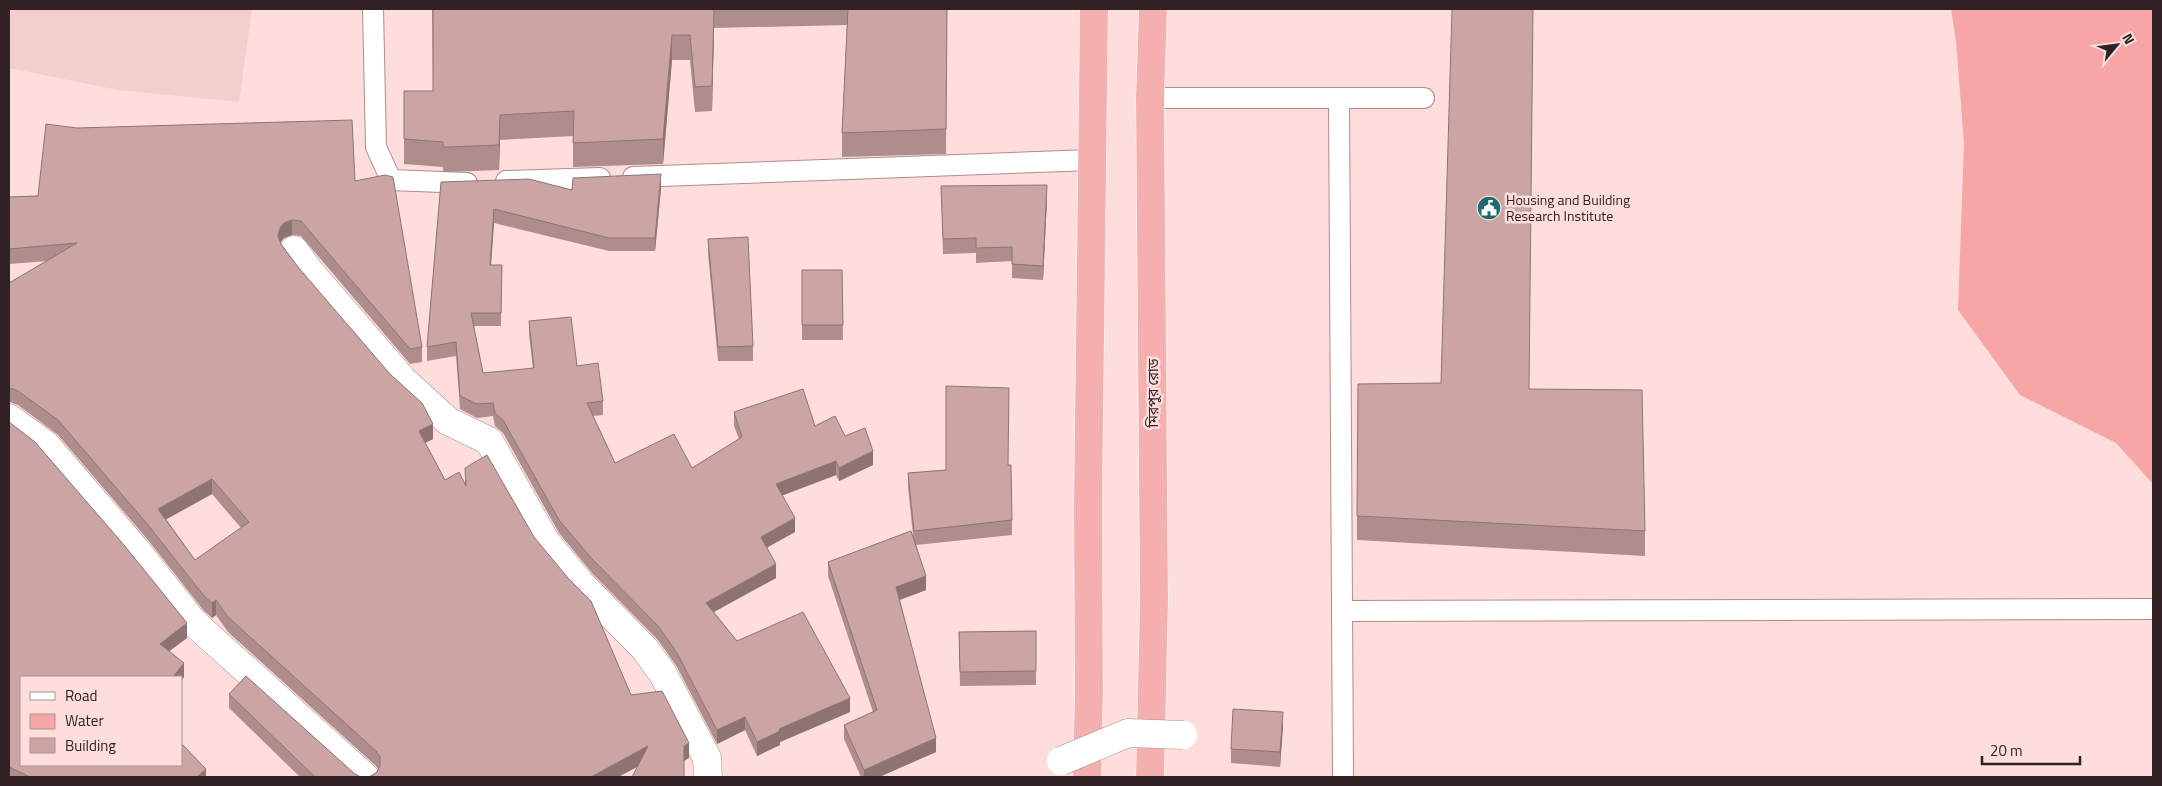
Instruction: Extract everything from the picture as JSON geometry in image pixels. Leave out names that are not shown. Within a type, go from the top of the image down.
[{"type":"highway","points":[[1087,777],[1091,160],[1094,9]]},
{"type":"highway","name":"মিরপুর রোড","points":[[1150,777],[1154,601],[1150,98],[1153,9]]},
{"type":"street","points":[[294,250],[310,272],[402,379],[448,421],[489,442],[546,542],[580,583],[645,649],[663,674],[707,758],[708,777]]},
{"type":"street","points":[[9,418],[46,445],[136,550],[193,622],[366,777]]},
{"type":"street","points":[[1061,761],[1128,733],[1183,735]]},
{"type":"lane","points":[[373,9],[376,147],[391,180],[449,184],[1091,160]]},
{"type":"lane","points":[[1150,98],[1424,98]]},
{"type":"lane","points":[[1339,98],[1343,777]]},
{"type":"lane","points":[[1342,611],[2153,609]]},
{"type":"shaded area","points":[[9,9],[252,9],[239,102],[118,90],[9,68]]},
{"type":"water","points":[[1951,9],[2153,9],[2153,484],[2116,443],[2020,395],[1958,310],[1964,143],[1956,41]]},
{"type":"building","points":[[433,9],[714,9],[712,86],[695,87],[690,35],[672,35],[663,139],[573,143],[574,111],[500,115],[499,145],[443,147],[443,142],[404,139],[404,91],[433,91]]},
{"type":"building","points":[[848,9],[947,9],[946,129],[842,133]]},
{"type":"building","name":"Housing and Building Research Institute","points":[[1452,9],[1533,9],[1529,389],[1642,390],[1645,531],[1357,516],[1358,384],[1441,383]]},
{"type":"building","points":[[352,120],[355,181],[385,175],[393,177],[422,347],[410,349],[301,221],[292,220],[284,223],[280,228],[278,236],[281,244],[298,267],[390,374],[422,403],[433,424],[419,431],[445,480],[459,472],[466,486],[465,468],[487,455],[534,537],[568,578],[591,601],[631,695],[662,691],[689,743],[684,746],[684,777],[632,777],[648,746],[591,777],[369,777],[377,772],[380,765],[380,757],[376,751],[228,617],[216,600],[212,603],[204,596],[148,525],[58,420],[18,391],[9,388],[9,283],[77,243],[9,249],[9,197],[38,196],[46,124],[77,128]],"holes":[[[212,479],[249,522],[195,560],[158,509]]]},
{"type":"building","points":[[661,174],[655,238],[609,238],[494,209],[490,265],[502,265],[501,313],[471,313],[483,373],[534,368],[529,321],[571,317],[577,366],[598,363],[603,401],[587,403],[615,463],[674,434],[692,468],[742,437],[734,412],[803,389],[815,426],[835,416],[845,436],[865,428],[873,451],[839,468],[836,461],[776,484],[795,518],[761,537],[776,564],[706,603],[737,641],[803,612],[850,698],[779,729],[780,731],[757,742],[745,717],[717,730],[677,653],[658,626],[592,559],[559,520],[503,420],[495,413],[493,403],[477,404],[460,396],[456,342],[427,347],[441,182],[529,179],[572,190],[573,178]]},
{"type":"building","points":[[1047,185],[1043,266],[1012,264],[1012,247],[976,248],[976,238],[943,239],[941,186]]},
{"type":"building","points":[[748,237],[753,346],[718,347],[708,239]]},
{"type":"building","points":[[802,270],[842,270],[843,325],[802,325]]},
{"type":"building","points":[[946,386],[1009,388],[1008,465],[1011,465],[1012,520],[914,531],[908,473],[946,470]]},
{"type":"building","points":[[9,422],[35,442],[124,545],[187,623],[160,644],[184,663],[174,676],[20,676],[20,766],[182,766],[182,744],[206,769],[197,777],[30,777],[9,767]]},
{"type":"building","points":[[911,531],[926,576],[896,587],[936,738],[864,770],[844,725],[877,710],[828,562]]},
{"type":"building","points":[[1036,631],[1036,671],[960,672],[959,632]]},
{"type":"building","points":[[246,676],[355,774],[361,777],[315,777],[229,694]]},
{"type":"building","points":[[1233,709],[1283,712],[1280,752],[1231,749]]},
{"type":"place","name":"Housing and Building Research Institute","points":[[1489,208]]}]
